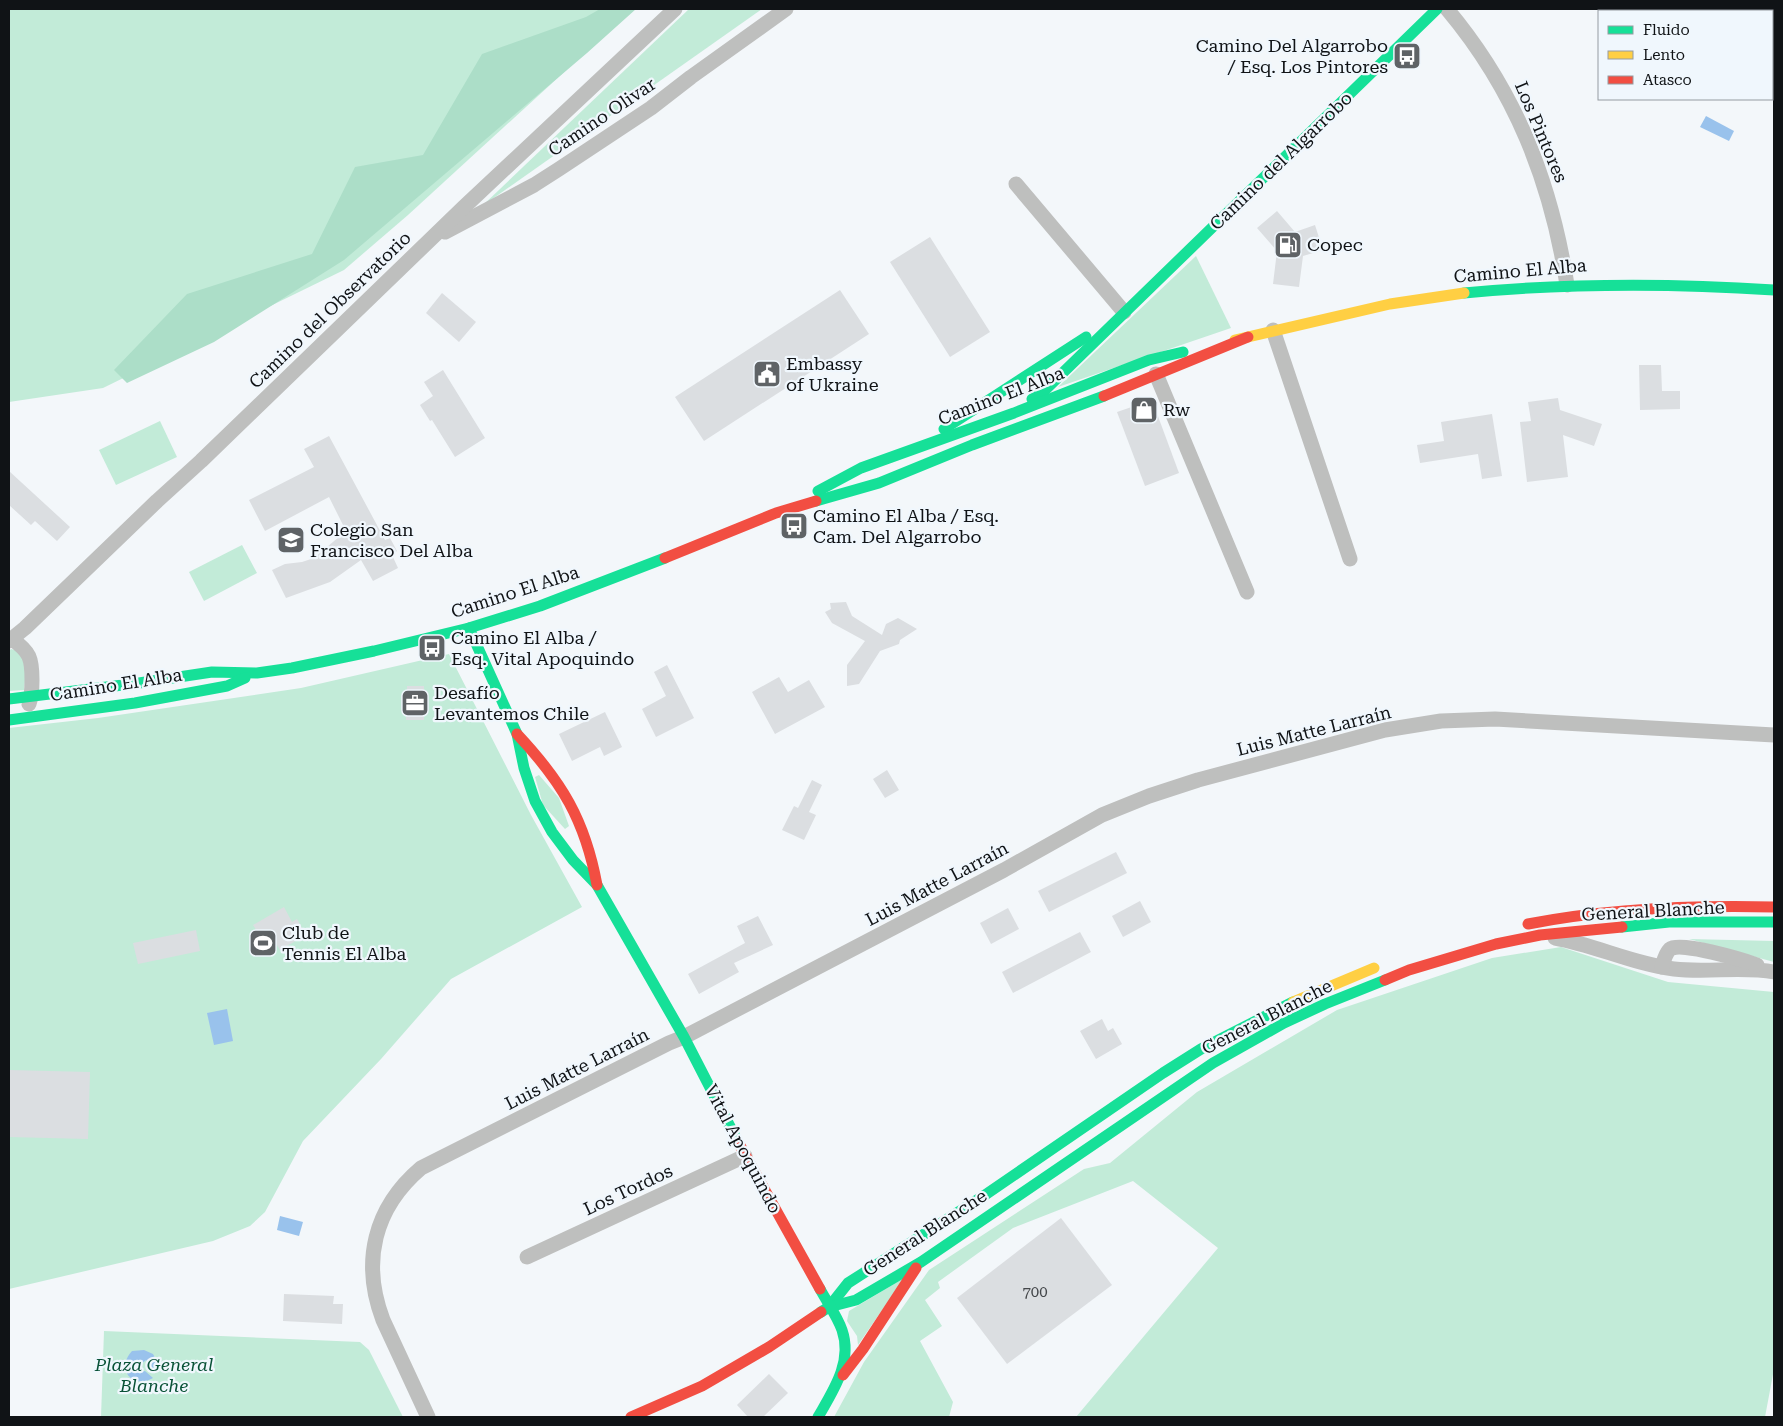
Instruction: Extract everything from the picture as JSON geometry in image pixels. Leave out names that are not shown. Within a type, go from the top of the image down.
[{"type":"main road","name":"Camino del Algarrobo","points":[[972,445],[1044,391],[1437,9]]},
{"type":"main road","name":"Camino El Alba","points":[[9,720],[100,708],[227,686],[257,674],[365,653],[469,628],[540,606],[626,574],[776,513],[861,468],[1014,413],[1150,360],[1273,330],[1412,300],[1489,290],[1566,285],[1663,283],[1774,290]]},
{"type":"main road","name":"Camino del Algarrobo","points":[[916,448],[1124,312]]},
{"type":"main road","name":"Camino El Alba","points":[[776,513],[879,483],[972,445],[1097,399],[1248,337]]},
{"type":"main road","name":"Vital Apoquindo","points":[[469,628],[517,734],[524,768],[536,801],[548,824],[573,860],[597,885],[684,1037],[745,1156],[842,1329],[846,1340],[847,1352],[840,1379],[818,1417]]},
{"type":"main road","name":"Camino El Alba","points":[[9,699],[212,672],[257,674]]},
{"type":"main road","name":"Vital Apoquindo","points":[[517,734],[541,759],[562,787],[570,802],[590,851],[597,885]]},
{"type":"main road","name":"General Blanche","points":[[1518,926],[1600,912],[1678,907],[1774,907]]},
{"type":"main road","name":"General Blanche","points":[[631,1417],[684,1394],[736,1367],[830,1307],[856,1300],[921,1262],[1220,1059],[1284,1023],[1358,989],[1409,970],[1478,949],[1540,935],[1669,922],[1774,922]]},
{"type":"main road","name":"General Blanche","points":[[830,1307],[848,1283],[875,1264],[985,1195],[1163,1073],[1202,1049],[1281,1006],[1380,965]]},
{"type":"main road","points":[[840,1379],[859,1356],[892,1302],[921,1262]]},
{"type":"street","name":"Camino del Observatorio","points":[[32,696],[32,662],[26,651],[10,640],[25,628],[429,241],[675,9]]},
{"type":"street","name":"Camino Olivar","points":[[429,241],[525,190],[559,169],[651,108],[786,9]]},
{"type":"street","name":"Los Pintores","points":[[1447,9],[1490,67],[1506,93],[1529,142],[1554,215],[1566,285]]},
{"type":"street","points":[[1016,184],[1124,312]]},
{"type":"street","points":[[1273,330],[1350,559]]},
{"type":"street","points":[[1156,374],[1247,592]]},
{"type":"street","points":[[9,712],[29,706],[32,696]]},
{"type":"street","name":"Luis Matte Larraín","points":[[428,1417],[383,1320],[374,1288],[372,1264],[379,1226],[392,1200],[405,1183],[421,1168],[684,1037],[1021,861],[1102,815],[1149,796],[1198,780],[1385,730],[1440,721],[1504,720],[1774,736]]},
{"type":"street","points":[[1540,935],[1568,940],[1641,962],[1674,969],[1772,972]]},
{"type":"street","points":[[1662,966],[1664,957],[1671,948],[1679,946],[1759,965],[1772,972]]},
{"type":"street","name":"Los Tordos","points":[[527,1257],[745,1156]]},
{"type":"green space","points":[[9,9],[633,9],[408,215],[344,270],[103,388],[9,402]]},
{"type":"green space","points":[[600,9],[636,9],[344,260],[214,342],[127,383],[114,370],[187,294],[312,254],[355,167],[423,155],[482,54],[586,17]]},
{"type":"green space","points":[[689,9],[762,9],[481,207]]},
{"type":"green space","points":[[1196,256],[1231,328],[1058,387]]},
{"type":"green space","points":[[160,421],[177,457],[116,485],[99,450]]},
{"type":"green space","points":[[242,545],[257,573],[204,601],[189,572]]},
{"type":"green space","points":[[11,649],[22,652],[27,662],[24,690],[9,691],[9,651]]},
{"type":"green space","name":"Club de Tennis El Alba","points":[[449,654],[531,815],[582,907],[451,979],[381,1059],[303,1141],[265,1212],[250,1226],[213,1241],[9,1289],[9,728],[98,718],[301,688]]},
{"type":"green space","points":[[539,775],[559,798],[569,826],[565,829],[543,805],[535,777]]},
{"type":"green space","points":[[1689,939],[1774,941],[1774,962]]},
{"type":"green space","points":[[1561,947],[1668,982],[1774,992],[1774,1369],[1765,1417],[1076,1417],[1218,1248],[1133,1181],[1013,1228],[938,1282],[940,1288],[925,1300],[942,1326],[920,1341],[953,1402],[949,1417],[834,1417],[864,1362],[929,1270],[1084,1169],[1110,1163],[1197,1092],[1337,1010],[1492,958]]},
{"type":"green space","points":[[904,1278],[858,1345],[857,1336],[847,1321],[849,1311]]},
{"type":"green space","name":"Plaza General Blanche","points":[[104,1331],[360,1342],[369,1350],[403,1417],[101,1417]]},
{"type":"water","points":[[1706,116],[1734,131],[1729,141],[1700,127]]},
{"type":"water","points":[[227,1009],[233,1041],[214,1045],[207,1013]]},
{"type":"water","points":[[280,1216],[303,1222],[299,1236],[277,1230]]},
{"type":"water","points":[[144,1350],[153,1354],[158,1363],[156,1370],[146,1360],[140,1365],[138,1362],[138,1372],[145,1371],[153,1378],[139,1381],[129,1376],[125,1364],[132,1351]]},
{"type":"building","points":[[1277,211],[1295,232],[1315,225],[1323,250],[1303,256],[1299,287],[1273,284],[1277,251],[1257,228]]},
{"type":"building","points":[[930,237],[990,332],[950,357],[890,262]]},
{"type":"building","points":[[840,290],[869,334],[704,441],[675,397]]},
{"type":"building","points":[[442,293],[476,322],[459,342],[426,313]]},
{"type":"building","points":[[1639,365],[1661,365],[1662,391],[1680,391],[1680,409],[1640,410]]},
{"type":"building","points":[[443,370],[485,438],[455,457],[432,420],[430,421],[420,405],[433,396],[424,382]]},
{"type":"building","points":[[1558,398],[1560,410],[1602,424],[1594,446],[1563,435],[1568,477],[1527,482],[1520,422],[1531,421],[1528,402]]},
{"type":"building","points":[[1152,400],[1179,473],[1145,486],[1117,412]]},
{"type":"building","points":[[1492,414],[1502,476],[1482,479],[1478,454],[1420,463],[1417,445],[1444,441],[1441,422]]},
{"type":"building","points":[[329,436],[385,540],[390,538],[397,551],[392,555],[398,568],[373,581],[361,560],[330,582],[286,598],[272,570],[285,564],[314,558],[346,531],[329,497],[265,531],[249,500],[314,467],[304,449]]},
{"type":"building","points":[[9,471],[70,527],[57,541],[35,521],[31,525],[9,505]]},
{"type":"building","points":[[846,602],[852,616],[882,635],[886,624],[898,618],[917,629],[900,640],[899,644],[880,651],[859,684],[847,686],[847,665],[865,641],[832,623],[825,612],[831,609],[830,603]]},
{"type":"building","points":[[667,665],[694,718],[656,737],[642,709],[666,696],[654,672]]},
{"type":"building","points":[[779,677],[788,692],[809,680],[825,707],[775,734],[752,692]]},
{"type":"building","name":"Desafío Levantemos Chile","points":[[407,686],[424,686],[424,720],[406,720]]},
{"type":"building","points":[[605,712],[622,747],[604,756],[600,747],[572,761],[559,734]]},
{"type":"building","points":[[887,770],[899,790],[885,798],[873,779]]},
{"type":"building","points":[[812,780],[822,785],[809,812],[816,815],[804,840],[782,830],[794,806],[798,808]]},
{"type":"building","points":[[1116,852],[1127,873],[1049,912],[1038,891]]},
{"type":"building","points":[[1140,901],[1151,922],[1123,937],[1112,916]]},
{"type":"building","points":[[284,907],[292,922],[297,919],[306,935],[280,950],[275,942],[267,947],[253,925]]},
{"type":"building","points":[[1008,908],[1019,929],[991,944],[980,923]]},
{"type":"building","points":[[758,916],[773,945],[734,963],[739,972],[699,994],[688,974],[745,943],[737,926]]},
{"type":"building","points":[[196,930],[200,951],[138,964],[133,943]]},
{"type":"building","points":[[1080,932],[1091,952],[1013,993],[1002,972]]},
{"type":"building","points":[[1102,1019],[1108,1031],[1113,1028],[1122,1044],[1096,1059],[1080,1031]]},
{"type":"building","points":[[9,1070],[90,1072],[88,1139],[9,1137]]},
{"type":"building","points":[[1061,1218],[1112,1285],[1007,1364],[957,1298]]},
{"type":"building","points":[[284,1294],[334,1296],[333,1304],[343,1304],[342,1324],[283,1321]]},
{"type":"building","points":[[769,1374],[788,1393],[763,1417],[748,1417],[737,1405]]},
{"type":"traffic: fast","points":[[1032,399],[1044,391],[1437,9]]},
{"type":"traffic: fast","points":[[1464,293],[1542,287],[1619,285],[1774,290]]},
{"type":"traffic: fast","points":[[944,429],[1086,337]]},
{"type":"traffic: fast","points":[[818,491],[861,468],[1014,413],[1149,360],[1183,352]]},
{"type":"traffic: fast","points":[[816,501],[879,483],[972,445],[1104,396]]},
{"type":"traffic: fast","points":[[9,699],[212,672],[257,673],[292,668],[374,651],[469,628],[540,606],[665,558]]},
{"type":"traffic: fast","points":[[469,628],[517,734],[524,768],[535,801],[552,832],[573,860],[597,885],[684,1037],[738,1142]]},
{"type":"traffic: fast","points":[[9,720],[135,703],[227,686],[245,678]]},
{"type":"traffic: fast","points":[[1622,927],[1669,922],[1774,922]]},
{"type":"traffic: fast","points":[[821,1312],[829,1307],[856,1300],[921,1262],[1213,1063],[1284,1023],[1385,980]]},
{"type":"traffic: fast","points":[[829,1307],[848,1283],[985,1195],[1163,1073],[1201,1049],[1293,1002]]},
{"type":"traffic: fast","points":[[818,1417],[840,1376],[845,1353],[842,1330],[820,1289]]},
{"type":"traffic: slow","points":[[1235,340],[1390,304],[1464,293]]},
{"type":"traffic: slow","points":[[1293,1002],[1374,968]]},
{"type":"traffic: jam","points":[[1104,396],[1248,337]]},
{"type":"traffic: jam","points":[[665,558],[776,513],[816,501]]},
{"type":"traffic: jam","points":[[517,734],[547,769],[569,803],[586,841],[597,885]]},
{"type":"traffic: jam","points":[[1528,924],[1620,911],[1681,907],[1774,907]]},
{"type":"traffic: jam","points":[[1385,980],[1409,970],[1496,944],[1540,935],[1622,927]]},
{"type":"traffic: jam","points":[[738,1142],[820,1289]]},
{"type":"traffic: jam","points":[[843,1375],[863,1349],[916,1268]]},
{"type":"traffic: jam","points":[[631,1417],[702,1386],[769,1347],[821,1312]]},
{"type":"place","name":"Camino Del Algarrobo / Esq. Los Pintores","points":[[1407,56]]},
{"type":"place","name":"Copec","points":[[1288,245]]},
{"type":"place","name":"Embassy of Ukraine","points":[[767,374]]},
{"type":"place","name":"Rw","points":[[1144,410]]},
{"type":"place","name":"Camino El Alba / Esq. Cam. Del Algarrobo","points":[[794,526]]},
{"type":"place","name":"Colegio San Francisco Del Alba","points":[[291,540]]},
{"type":"place","name":"Camino El Alba / Esq. Vital Apoquindo","points":[[432,648]]},
{"type":"place","name":"Desafío Levantemos Chile","points":[[415,703]]},
{"type":"place","name":"Club de Tennis El Alba","points":[[263,943]]}]
